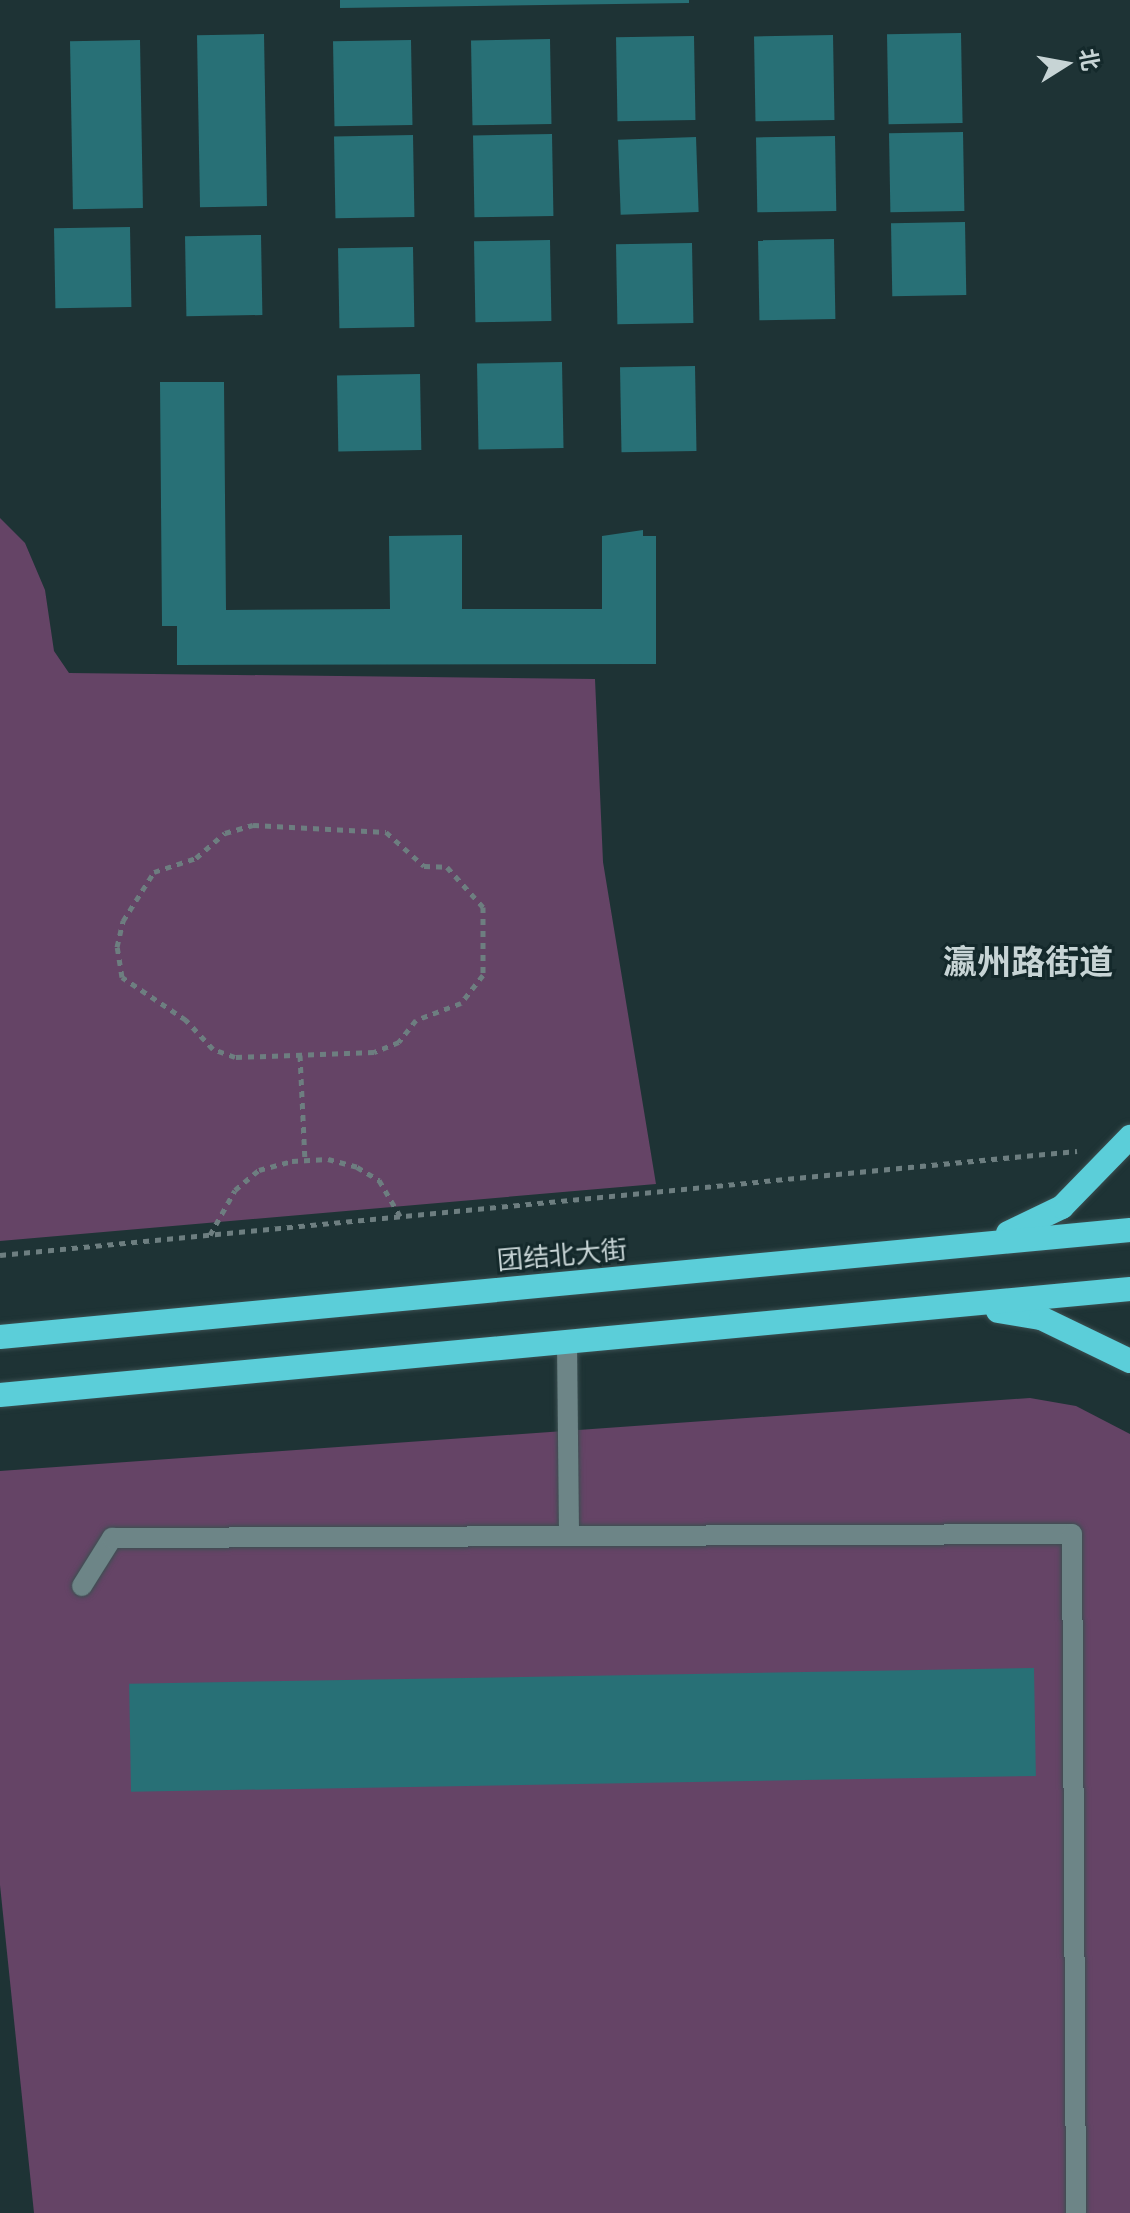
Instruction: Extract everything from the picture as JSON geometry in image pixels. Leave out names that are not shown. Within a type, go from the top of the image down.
[{"type":"highway","points":[[939,1248],[1027,1227],[1062,1207],[1126,1142]]},
{"type":"highway","name":"团结北大街","points":[[0,1337],[1130,1230]]},
{"type":"highway","points":[[0,1395],[1130,1289]]},
{"type":"highway","points":[[960,1305],[1041,1318],[1130,1361]]},
{"type":"lane","points":[[567,1342],[569,1536]]},
{"type":"lane","points":[[82,1586],[112,1538],[1072,1534],[1076,2213]]},
{"type":"path","points":[[253,825],[386,832],[424,866],[447,867],[483,907],[483,975],[461,1003],[416,1020],[399,1042],[374,1052],[300,1055],[235,1057],[213,1049],[186,1020],[122,977],[117,947],[123,921],[154,872],[196,858],[225,833],[253,825]]},
{"type":"path","points":[[300,1055],[305,1161]]},
{"type":"path","points":[[0,1255],[1126,1142]]},
{"type":"path","points":[[210,1235],[235,1190],[259,1170],[305,1161],[328,1159],[379,1180],[400,1216]]},
{"type":"shaded area","points":[[0,518],[25,543],[45,590],[54,651],[69,673],[595,679],[603,862],[656,1184],[0,1241]]},
{"type":"shaded area","points":[[1030,1398],[1076,1406],[1130,1434],[1130,2213],[34,2213],[0,1885],[0,1471]]},
{"type":"building","points":[[340,0],[689,0],[689,3],[340,8]]},
{"type":"building","points":[[961,33],[963,123],[889,124],[887,34]]},
{"type":"building","points":[[264,34],[267,206],[200,207],[197,35]]},
{"type":"building","points":[[833,35],[834,120],[755,121],[754,36]]},
{"type":"building","points":[[694,36],[695,120],[617,121],[616,37]]},
{"type":"building","points":[[550,39],[551,124],[472,125],[471,40]]},
{"type":"building","points":[[140,40],[143,208],[73,209],[70,41]]},
{"type":"building","points":[[411,40],[412,125],[334,126],[333,41]]},
{"type":"building","points":[[963,132],[964,211],[890,212],[889,133]]},
{"type":"building","points":[[552,134],[553,216],[474,217],[473,135]]},
{"type":"building","points":[[413,135],[414,217],[335,218],[334,136]]},
{"type":"building","points":[[835,136],[836,211],[757,212],[756,137]]},
{"type":"building","points":[[696,137],[699,212],[621,215],[618,140]]},
{"type":"building","points":[[965,222],[966,295],[892,296],[891,223]]},
{"type":"building","points":[[130,227],[131,307],[55,308],[54,228]]},
{"type":"building","points":[[261,235],[262,315],[186,316],[185,236]]},
{"type":"building","points":[[834,239],[835,319],[759,320],[758,240]]},
{"type":"building","points":[[550,240],[551,321],[475,322],[474,241]]},
{"type":"building","points":[[692,243],[693,323],[617,324],[616,244]]},
{"type":"building","points":[[413,247],[414,327],[339,328],[338,248]]},
{"type":"building","points":[[562,362],[564,448],[479,449],[477,363]]},
{"type":"building","points":[[695,366],[696,451],[621,452],[620,367]]},
{"type":"building","points":[[420,374],[421,450],[338,451],[337,375]]},
{"type":"building","points":[[160,382],[224,382],[226,610],[390,609],[389,536],[462,535],[462,609],[602,609],[602,536],[643,530],[643,536],[656,536],[656,664],[177,665],[177,626],[162,626]]},
{"type":"building","points":[[1034,1668],[1036,1776],[131,1792],[129,1684]]},
{"type":"district","name":"瀛州路街道","points":[[1028,962]]}]
